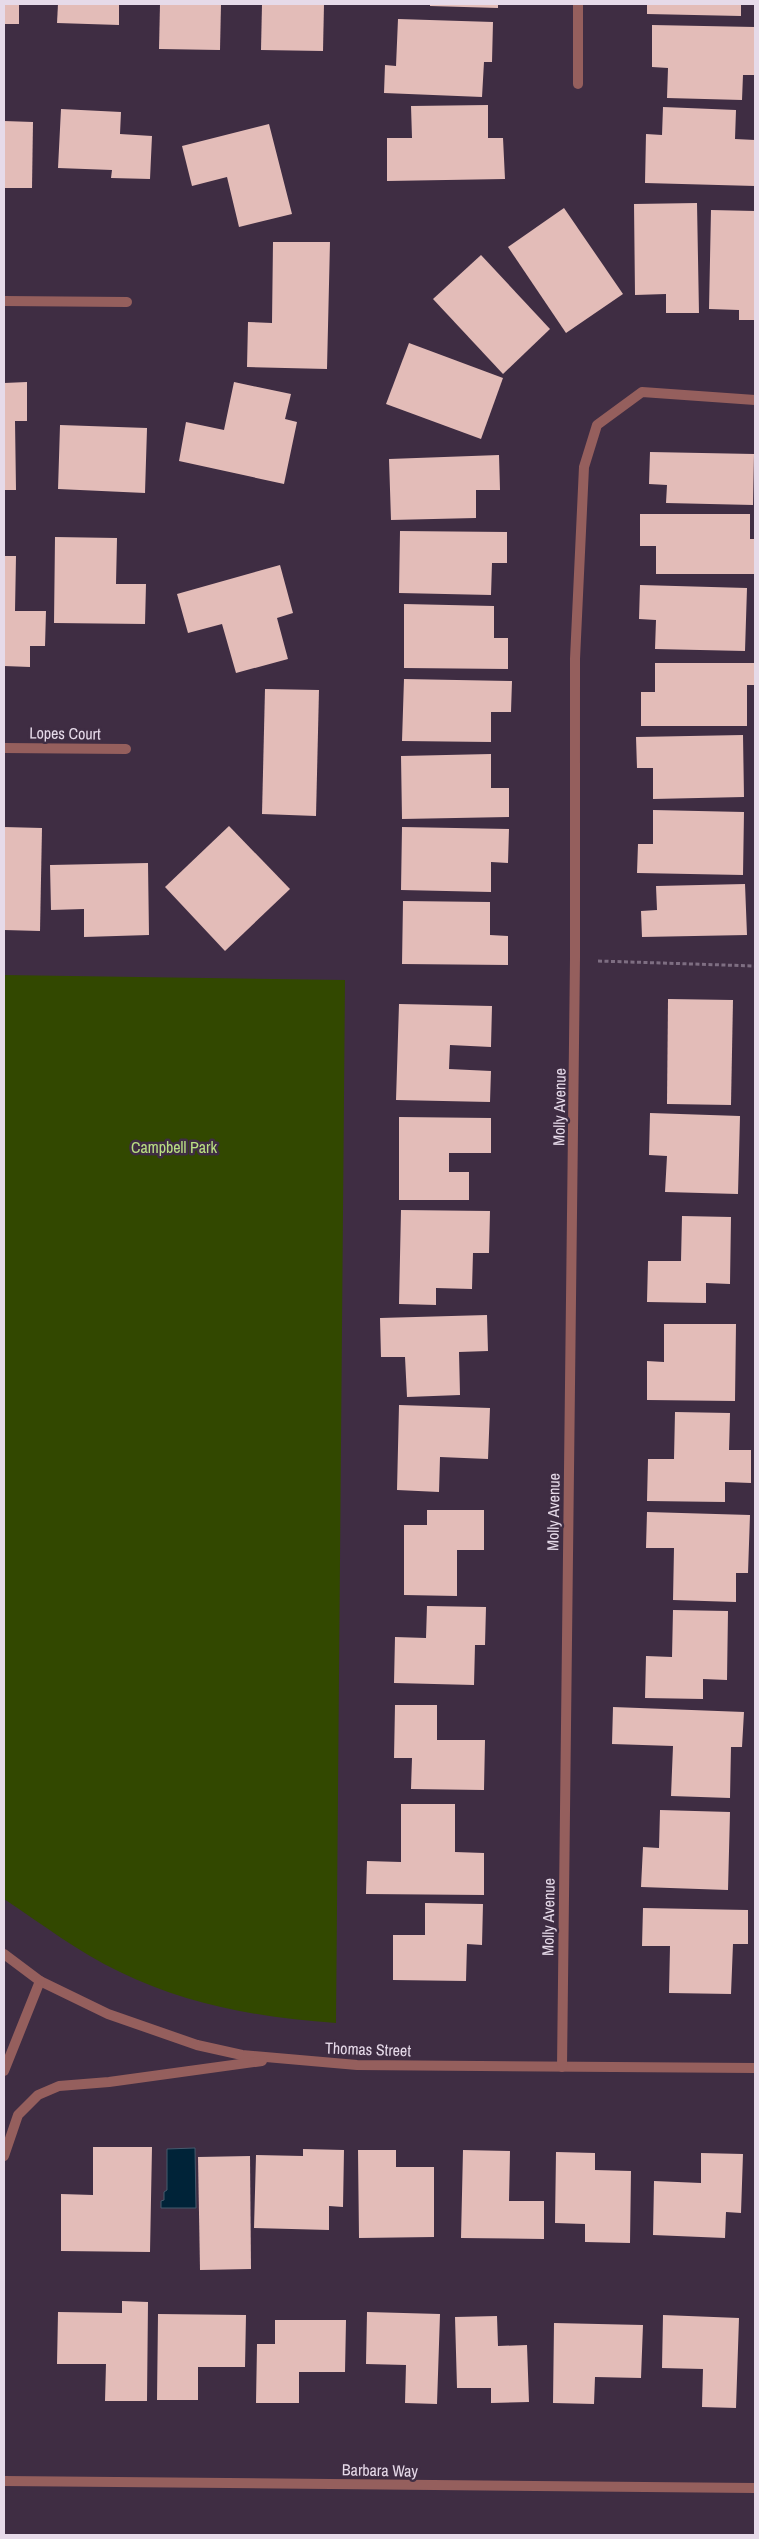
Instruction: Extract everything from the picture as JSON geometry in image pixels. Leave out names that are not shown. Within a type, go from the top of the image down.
[{"type":"street","points":[[578,4],[578,84]]},
{"type":"street","points":[[4,301],[127,302]]},
{"type":"street","name":"Molly Avenue","points":[[562,2067],[575,958],[575,658],[584,468],[597,425],[642,392],[755,400]]},
{"type":"street","name":"Lopes Court","points":[[4,748],[126,749]]},
{"type":"street","name":"Thomas Street","points":[[4,1954],[40,1981],[108,2014],[160,2034],[215,2049],[276,2059],[357,2065],[755,2068]]},
{"type":"street","points":[[4,2071],[40,1981]]},
{"type":"street","points":[[4,2156],[18,2115],[38,2094],[59,2086],[109,2082],[276,2059]]},
{"type":"street","name":"Barbara Way","points":[[4,2481],[755,2488]]},
{"type":"path","points":[[575,958],[611,963],[755,966]]},
{"type":"green space","name":"Campbell Park","points":[[4,975],[345,980],[336,2023],[280,2018],[225,2008],[145,1983],[90,1956],[4,1899]]},
{"type":"water","points":[[195,2148],[196,2208],[161,2208],[164,2192],[167,2190],[167,2149]]},
{"type":"building","points":[[4,4],[19,4],[19,24],[4,24]]},
{"type":"building","points":[[58,4],[119,4],[119,25],[57,23]]},
{"type":"building","points":[[160,4],[221,4],[220,50],[159,49]]},
{"type":"building","points":[[262,4],[324,4],[323,51],[261,50]]},
{"type":"building","points":[[430,4],[498,4],[498,8],[430,6]]},
{"type":"building","points":[[647,4],[741,4],[741,16],[647,14]]},
{"type":"building","points":[[398,19],[493,22],[492,62],[484,62],[482,97],[384,93],[385,65],[396,66]]},
{"type":"building","points":[[652,25],[755,27],[755,75],[743,75],[742,100],[667,98],[668,68],[652,67]]},
{"type":"building","points":[[488,105],[488,138],[503,138],[505,179],[387,181],[387,138],[412,138],[411,106]]},
{"type":"building","points":[[663,107],[736,110],[735,139],[755,140],[755,186],[645,183],[646,134],[662,135]]},
{"type":"building","points":[[61,109],[121,112],[120,134],[152,136],[150,179],[111,178],[112,170],[58,168]]},
{"type":"building","points":[[4,121],[33,122],[32,188],[4,188]]},
{"type":"building","points":[[269,124],[292,214],[239,227],[227,177],[192,186],[182,146]]},
{"type":"building","points":[[697,203],[699,313],[666,313],[666,294],[635,295],[634,204]]},
{"type":"building","points":[[564,208],[623,294],[566,333],[508,247]]},
{"type":"building","points":[[711,210],[755,211],[755,320],[739,320],[739,310],[709,309]]},
{"type":"building","points":[[273,242],[330,242],[327,369],[247,367],[248,322],[272,323]]},
{"type":"building","points":[[481,255],[550,329],[503,374],[433,299]]},
{"type":"building","points":[[409,343],[503,378],[481,439],[386,404]]},
{"type":"building","points":[[27,382],[27,421],[15,421],[16,490],[4,490],[4,383]]},
{"type":"building","points":[[234,382],[291,394],[285,419],[297,422],[284,484],[179,461],[186,422],[224,430]]},
{"type":"building","points":[[60,425],[147,428],[145,493],[58,489]]},
{"type":"building","points":[[650,452],[754,454],[753,505],[666,503],[667,485],[649,484]]},
{"type":"building","points":[[499,455],[500,490],[476,490],[476,518],[391,520],[389,459]]},
{"type":"building","points":[[640,514],[750,514],[750,539],[755,539],[755,574],[656,574],[656,546],[640,546]]},
{"type":"building","points":[[400,531],[507,532],[507,563],[492,563],[491,595],[399,593]]},
{"type":"building","points":[[55,537],[117,538],[116,584],[146,584],[145,624],[54,623]]},
{"type":"building","points":[[4,556],[16,556],[15,611],[46,611],[45,646],[30,646],[30,667],[4,666]]},
{"type":"building","points":[[280,565],[293,613],[277,618],[288,659],[236,673],[222,624],[188,633],[177,594]]},
{"type":"building","points":[[640,585],[747,588],[745,651],[655,649],[656,620],[639,619]]},
{"type":"building","points":[[404,604],[494,606],[494,638],[508,638],[508,669],[404,668]]},
{"type":"building","points":[[655,663],[755,663],[755,685],[747,685],[747,726],[641,726],[641,692],[655,692]]},
{"type":"building","points":[[404,679],[512,681],[511,712],[491,712],[491,742],[402,741]]},
{"type":"building","points":[[265,689],[319,690],[316,816],[262,814]]},
{"type":"building","points":[[743,735],[744,797],[653,799],[653,768],[637,768],[636,737]]},
{"type":"building","points":[[491,754],[491,788],[509,788],[509,817],[402,819],[401,756]]},
{"type":"building","points":[[653,810],[744,812],[743,875],[637,873],[638,844],[653,844]]},
{"type":"building","points":[[229,826],[290,889],[225,951],[165,887]]},
{"type":"building","points":[[4,827],[42,828],[40,931],[4,930]]},
{"type":"building","points":[[402,827],[509,829],[508,863],[491,862],[491,892],[401,890]]},
{"type":"building","points":[[148,863],[149,935],[84,937],[84,909],[51,910],[50,865]]},
{"type":"building","points":[[745,884],[747,935],[642,937],[641,911],[657,910],[656,886]]},
{"type":"building","points":[[403,901],[490,902],[490,935],[508,936],[508,965],[402,964]]},
{"type":"building","points":[[668,999],[733,1000],[731,1105],[667,1104]]},
{"type":"building","points":[[399,1004],[492,1006],[491,1047],[450,1045],[449,1069],[491,1071],[490,1102],[396,1100]]},
{"type":"building","points":[[650,1113],[740,1116],[738,1194],[665,1192],[667,1156],[649,1155]]},
{"type":"building","points":[[399,1117],[491,1118],[491,1153],[449,1153],[449,1172],[469,1172],[469,1200],[399,1200]]},
{"type":"building","points":[[401,1210],[490,1211],[489,1253],[473,1253],[472,1289],[436,1288],[436,1305],[399,1304]]},
{"type":"building","points":[[682,1216],[731,1217],[730,1284],[706,1283],[706,1303],[647,1302],[648,1261],[681,1261]]},
{"type":"building","points":[[487,1315],[488,1351],[459,1352],[460,1395],[407,1397],[405,1357],[381,1357],[380,1318]]},
{"type":"building","points":[[664,1324],[736,1324],[735,1401],[647,1400],[647,1361],[664,1362]]},
{"type":"building","points":[[399,1405],[490,1408],[488,1459],[440,1457],[439,1492],[397,1490]]},
{"type":"building","points":[[675,1412],[730,1413],[729,1450],[751,1450],[751,1483],[725,1482],[725,1502],[647,1501],[648,1459],[674,1459]]},
{"type":"building","points":[[427,1510],[484,1510],[484,1550],[457,1550],[457,1596],[404,1595],[404,1525],[427,1525]]},
{"type":"building","points":[[647,1512],[750,1515],[748,1573],[736,1573],[736,1602],[673,1600],[674,1548],[646,1548]]},
{"type":"building","points":[[427,1606],[486,1607],[485,1645],[475,1645],[474,1685],[394,1683],[395,1637],[426,1638]]},
{"type":"building","points":[[673,1610],[728,1611],[727,1680],[703,1679],[703,1699],[645,1698],[646,1656],[672,1657]]},
{"type":"building","points":[[395,1705],[437,1705],[437,1740],[485,1740],[484,1790],[411,1789],[412,1758],[394,1758]]},
{"type":"building","points":[[613,1707],[744,1712],[742,1747],[731,1747],[730,1798],[671,1796],[673,1746],[612,1744]]},
{"type":"building","points":[[401,1804],[455,1804],[455,1852],[484,1853],[484,1895],[366,1894],[367,1861],[401,1862]]},
{"type":"building","points":[[660,1810],[730,1812],[728,1890],[641,1887],[643,1847],[659,1848]]},
{"type":"building","points":[[425,1903],[483,1904],[482,1945],[467,1944],[466,1981],[393,1980],[393,1935],[425,1935]]},
{"type":"building","points":[[643,1908],[748,1910],[748,1944],[733,1944],[731,1994],[669,1993],[670,1946],[642,1946]]},
{"type":"building","points":[[93,2147],[152,2147],[150,2252],[61,2251],[61,2194],[93,2195]]},
{"type":"building","points":[[303,2149],[344,2150],[343,2207],[329,2206],[329,2230],[254,2228],[256,2155],[303,2156]]},
{"type":"building","points":[[358,2150],[396,2150],[396,2167],[434,2167],[434,2237],[359,2238]]},
{"type":"building","points":[[463,2150],[510,2151],[509,2201],[544,2201],[544,2239],[461,2238]]},
{"type":"building","points":[[556,2152],[595,2153],[595,2170],[631,2171],[630,2243],[585,2242],[585,2224],[555,2223]]},
{"type":"building","points":[[701,2153],[743,2154],[741,2213],[726,2212],[725,2238],[653,2235],[654,2181],[701,2183]]},
{"type":"building","points":[[250,2156],[251,2269],[200,2270],[198,2157]]},
{"type":"building","points":[[122,2301],[148,2302],[147,2401],[105,2401],[106,2364],[57,2364],[58,2312],[122,2313]]},
{"type":"building","points":[[367,2312],[440,2314],[437,2404],[405,2403],[406,2365],[366,2364]]},
{"type":"building","points":[[158,2314],[246,2315],[245,2367],[198,2367],[198,2400],[157,2400]]},
{"type":"building","points":[[663,2315],[739,2318],[736,2408],[702,2407],[703,2369],[662,2368]]},
{"type":"building","points":[[497,2316],[498,2346],[527,2345],[529,2402],[491,2403],[491,2388],[457,2388],[455,2317]]},
{"type":"building","points":[[275,2320],[346,2320],[345,2372],[299,2372],[299,2403],[256,2403],[257,2344],[275,2344]]},
{"type":"building","points":[[554,2323],[643,2325],[641,2378],[595,2377],[594,2404],[553,2403]]}]
